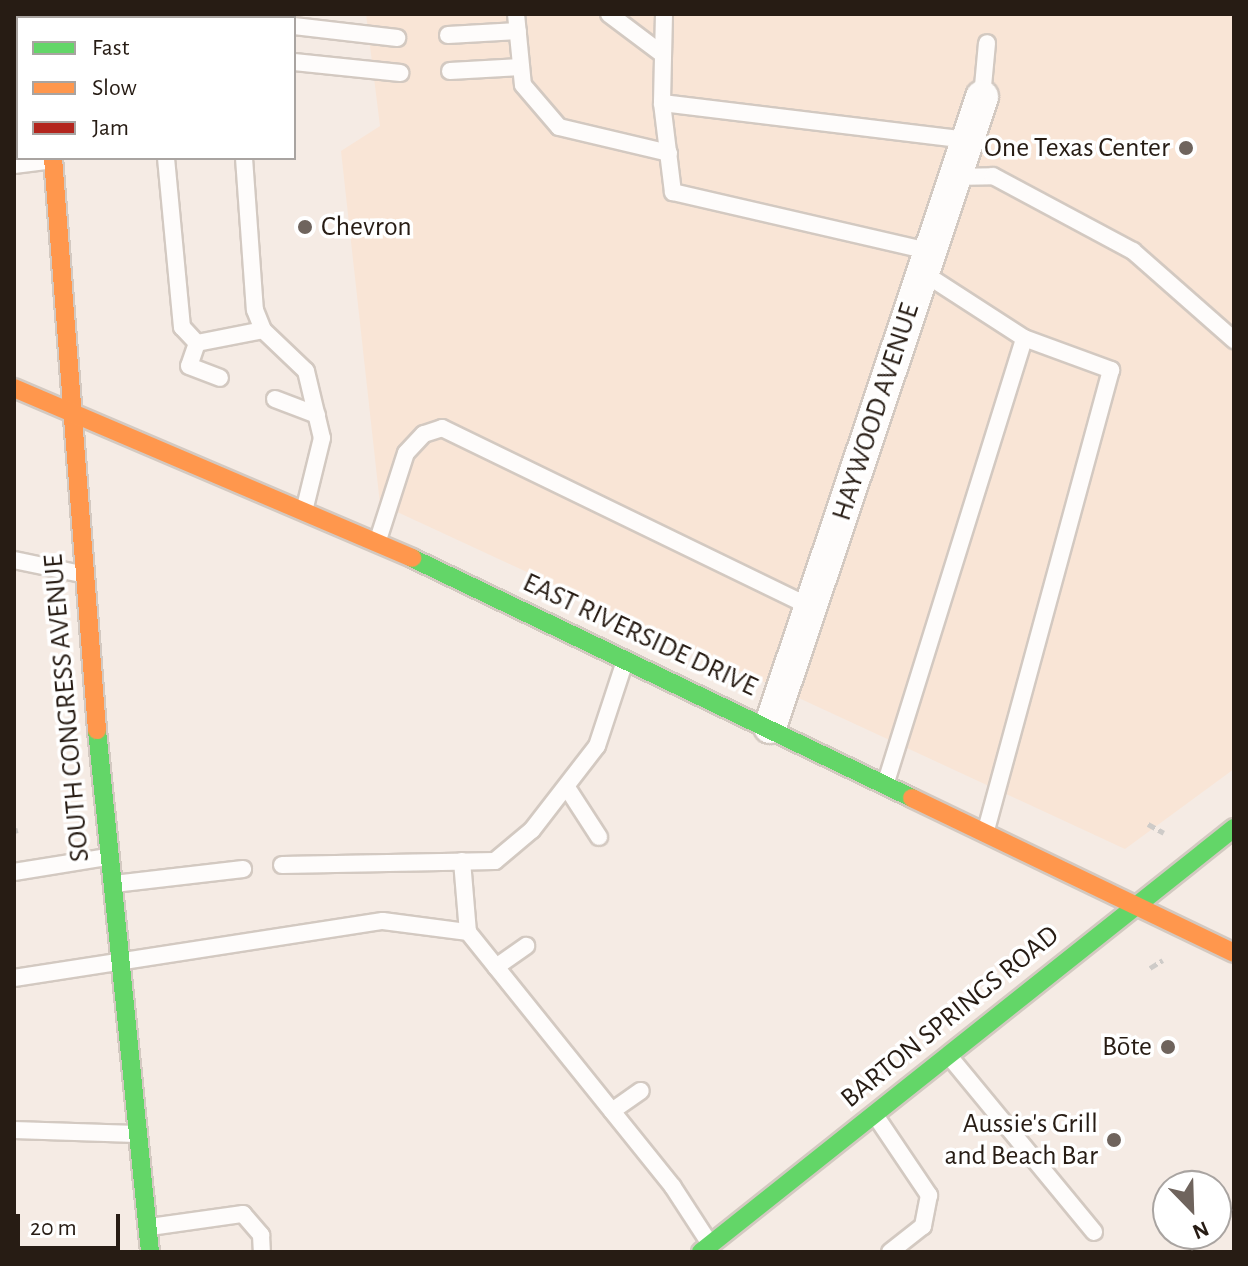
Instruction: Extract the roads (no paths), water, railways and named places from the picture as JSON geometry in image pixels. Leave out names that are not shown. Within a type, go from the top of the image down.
[{"type":"main road","name":"SOUTH CONGRESS AVENUE","points":[[54,160],[82,574],[150,1252]]},
{"type":"main road","name":"EAST RIVERSIDE DRIVE","points":[[14,388],[305,508],[1139,902],[1234,953]]},
{"type":"main road","name":"BARTON SPRINGS ROAD","points":[[706,1248],[1234,828]]},
{"type":"street","name":"HAYWOOD AVENUE","points":[[770,727],[982,97]]},
{"type":"lane","points":[[609,14],[661,53]]},
{"type":"lane","points":[[664,14],[662,103],[673,192],[926,261],[1024,338],[1111,370],[986,829]]},
{"type":"lane","points":[[448,35],[517,22],[523,85],[559,127],[669,153]]},
{"type":"lane","points":[[296,26],[397,38]]},
{"type":"lane","points":[[982,97],[987,43]]},
{"type":"lane","points":[[296,62],[400,73]]},
{"type":"lane","points":[[450,71],[521,67]]},
{"type":"lane","points":[[662,103],[966,140]]},
{"type":"lane","points":[[14,165],[47,160]]},
{"type":"lane","points":[[166,160],[182,327],[197,343]]},
{"type":"lane","points":[[244,160],[255,310],[263,330],[306,371],[322,438],[305,508]]},
{"type":"lane","points":[[954,177],[993,176],[1133,251],[1234,340]]},
{"type":"lane","points":[[197,343],[263,330]]},
{"type":"lane","points":[[886,782],[1024,338]]},
{"type":"lane","points":[[197,343],[189,366],[220,378]]},
{"type":"lane","points":[[275,399],[317,415]]},
{"type":"lane","points":[[378,542],[406,453],[424,434],[442,428],[810,607]]},
{"type":"lane","points":[[14,560],[82,574]]},
{"type":"lane","points":[[282,865],[495,861],[568,789],[597,746],[626,660]]},
{"type":"lane","points":[[568,789],[599,837]]},
{"type":"lane","points":[[14,872],[109,857]]},
{"type":"lane","points":[[462,861],[468,932],[612,1111],[706,1248]]},
{"type":"lane","points":[[113,884],[243,869]]},
{"type":"lane","points":[[14,978],[120,957],[383,921],[468,932]]},
{"type":"lane","points":[[496,967],[526,946]]},
{"type":"lane","points":[[948,1055],[1094,1232]]},
{"type":"lane","points":[[612,1111],[641,1091]]},
{"type":"lane","points":[[874,1114],[929,1195],[923,1226],[890,1252]]},
{"type":"lane","points":[[14,1130],[138,1134]]},
{"type":"lane","points":[[147,1227],[243,1214],[261,1235],[262,1252]]},
{"type":"place","name":"One Texas Center","points":[[1186,148]]},
{"type":"place","name":"Chevron","points":[[305,227]]},
{"type":"place","name":"Bōte","points":[[1168,1047]]},
{"type":"place","name":"Aussie's Grill and Beach Bar","points":[[1114,1140]]}]
